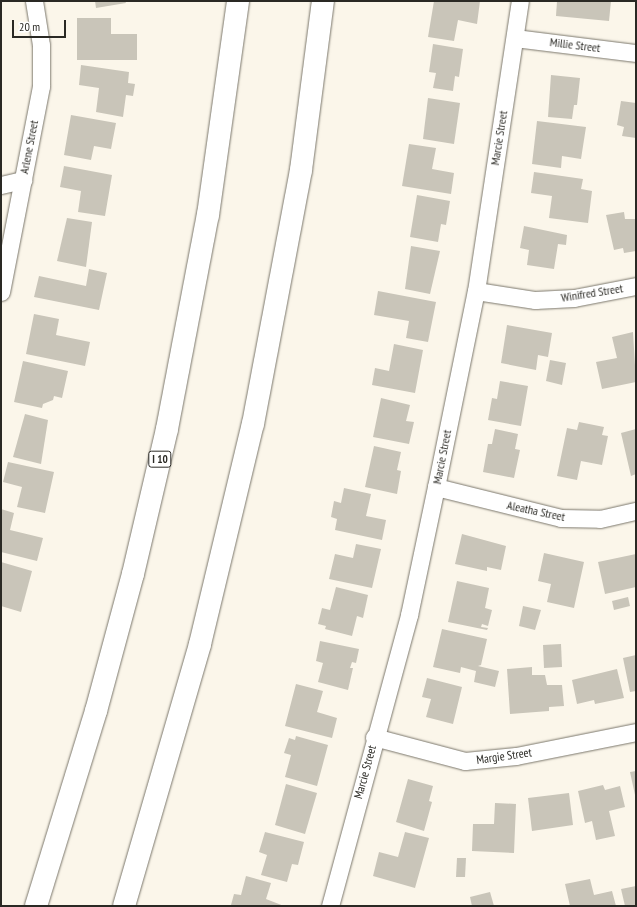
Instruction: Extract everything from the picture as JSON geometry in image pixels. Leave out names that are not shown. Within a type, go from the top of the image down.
[{"type":"highway","name":"I 10","points":[[36,906],[98,703],[132,574],[166,429],[208,215],[238,1]]},
{"type":"highway","points":[[125,904],[200,644],[253,424],[301,170],[323,1]]},
{"type":"street","name":"Arlene Street","points":[[1,292],[40,86],[41,45],[34,1]]},
{"type":"street","name":"Marcie Street","points":[[330,906],[374,737],[409,615],[436,487],[476,291],[520,1]]},
{"type":"street","name":"Millie Street","points":[[515,38],[636,52]]},
{"type":"street","points":[[1,185],[23,180]]},
{"type":"street","name":"Winifred Street","points":[[476,291],[534,300],[574,298],[636,286]]},
{"type":"street","name":"Aleatha Street","points":[[436,487],[561,518],[600,519],[636,511]]},
{"type":"street","name":"Margie Street","points":[[374,737],[465,761],[516,756],[636,732]]},
{"type":"building","points":[[95,1],[125,1],[126,3],[96,8]]},
{"type":"building","points":[[434,1],[480,1],[477,24],[458,20],[454,41],[428,37]]},
{"type":"building","points":[[557,1],[611,1],[609,21],[556,16]]},
{"type":"building","points":[[77,18],[111,18],[111,34],[137,34],[137,60],[77,60]]},
{"type":"building","points":[[433,44],[463,49],[459,77],[455,76],[453,91],[433,88],[436,73],[429,72]]},
{"type":"building","points":[[81,65],[129,72],[128,83],[135,84],[133,96],[126,95],[123,117],[96,112],[99,88],[79,85]]},
{"type":"building","points":[[551,75],[580,78],[577,105],[574,105],[572,119],[548,117]]},
{"type":"building","points":[[428,98],[460,103],[454,144],[423,139]]},
{"type":"building","points":[[621,101],[636,103],[636,138],[622,136],[624,127],[617,125]]},
{"type":"building","points":[[71,115],[116,123],[111,149],[94,146],[91,160],[64,155]]},
{"type":"building","points":[[537,121],[586,127],[581,159],[562,156],[561,168],[532,164]]},
{"type":"building","points":[[409,144],[436,148],[432,169],[454,173],[451,194],[402,186]]},
{"type":"building","points":[[64,166],[112,175],[105,216],[78,212],[81,191],[60,187]]},
{"type":"building","points":[[534,172],[583,179],[581,189],[592,191],[588,223],[549,218],[552,196],[531,193]]},
{"type":"building","points":[[417,195],[450,201],[446,225],[441,224],[438,242],[410,237]]},
{"type":"building","points":[[624,212],[625,219],[636,219],[636,251],[624,253],[623,248],[614,250],[606,215]]},
{"type":"building","points":[[67,218],[92,222],[86,267],[57,261]]},
{"type":"building","points":[[524,226],[567,235],[566,245],[558,244],[554,269],[527,265],[529,250],[520,248]]},
{"type":"building","points":[[411,246],[440,251],[430,294],[405,289]]},
{"type":"building","points":[[89,269],[107,273],[99,310],[34,297],[39,276],[86,286]]},
{"type":"building","points":[[378,291],[436,302],[428,342],[406,338],[409,321],[374,315]]},
{"type":"building","points":[[34,314],[59,319],[56,335],[90,342],[85,366],[26,354]]},
{"type":"building","points":[[507,325],[552,333],[548,357],[538,355],[536,370],[501,363]]},
{"type":"building","points":[[633,332],[636,382],[602,389],[596,362],[617,358],[612,337]]},
{"type":"building","points":[[394,344],[423,350],[415,393],[372,385],[375,368],[389,371]]},
{"type":"building","points":[[550,360],[566,363],[562,385],[546,381]]},
{"type":"building","points":[[23,361],[68,371],[62,398],[54,396],[53,400],[43,404],[42,408],[14,402]]},
{"type":"building","points":[[500,381],[528,386],[521,426],[488,420],[492,398],[497,399]]},
{"type":"building","points":[[381,398],[410,405],[406,421],[414,422],[409,444],[373,437]]},
{"type":"building","points":[[25,414],[48,420],[41,464],[13,457]]},
{"type":"building","points":[[579,422],[604,427],[602,435],[608,436],[602,465],[581,461],[577,480],[557,476],[567,428],[577,430]]},
{"type":"building","points":[[495,429],[518,434],[515,449],[520,450],[514,478],[483,472],[488,444],[492,444]]},
{"type":"building","points":[[636,429],[636,474],[631,476],[621,433]]},
{"type":"building","points":[[374,446],[401,452],[397,470],[401,471],[397,494],[365,487]]},
{"type":"building","points":[[8,462],[54,472],[45,513],[17,507],[22,487],[3,482]]},
{"type":"building","points":[[344,488],[371,494],[366,516],[386,520],[382,540],[335,530],[337,519],[331,517],[334,501],[341,503]]},
{"type":"building","points":[[1,509],[14,513],[10,530],[43,538],[37,561],[1,552]]},
{"type":"building","points":[[462,534],[506,546],[501,570],[487,567],[487,571],[455,564]]},
{"type":"building","points":[[356,544],[381,549],[372,588],[329,579],[335,554],[353,558]]},
{"type":"building","points":[[544,553],[584,562],[574,608],[547,602],[551,584],[538,581]]},
{"type":"building","points":[[636,554],[636,587],[605,594],[598,562]]},
{"type":"building","points":[[1,562],[32,571],[21,612],[1,606]]},
{"type":"building","points":[[457,581],[489,588],[485,608],[492,610],[488,626],[482,624],[481,627],[488,628],[487,630],[448,622]]},
{"type":"building","points":[[336,587],[368,595],[363,618],[357,616],[352,636],[325,629],[326,626],[318,624],[322,608],[330,610]]},
{"type":"building","points":[[628,597],[630,606],[614,610],[612,601]]},
{"type":"building","points":[[523,606],[541,610],[535,630],[519,626]]},
{"type":"building","points":[[442,629],[487,639],[481,665],[478,666],[499,671],[495,687],[474,682],[476,671],[461,667],[460,673],[433,667]]},
{"type":"building","points":[[320,641],[359,649],[356,663],[352,662],[350,668],[353,668],[348,690],[318,682],[323,663],[316,661]]},
{"type":"building","points":[[561,644],[562,667],[544,668],[543,645]]},
{"type":"building","points":[[636,655],[636,691],[630,692],[623,658]]},
{"type":"building","points":[[532,667],[532,675],[545,675],[547,685],[562,685],[564,706],[549,707],[549,711],[510,714],[507,669]]},
{"type":"building","points":[[617,669],[624,698],[595,704],[594,700],[577,704],[572,680]]},
{"type":"building","points":[[427,678],[462,687],[453,724],[426,717],[431,699],[422,697]]},
{"type":"building","points":[[296,684],[323,691],[317,712],[337,718],[332,738],[285,726]]},
{"type":"building","points":[[296,736],[328,745],[317,786],[285,777],[291,755],[284,753],[289,738],[295,740]]},
{"type":"building","points":[[636,771],[636,795],[635,795],[630,772]]},
{"type":"building","points":[[408,779],[433,786],[429,801],[432,802],[424,831],[396,822]]},
{"type":"building","points":[[286,784],[317,793],[305,834],[275,825]]},
{"type":"building","points":[[603,785],[605,790],[620,786],[625,807],[609,811],[615,836],[596,840],[592,821],[585,823],[578,791]]},
{"type":"building","points":[[569,793],[573,825],[532,831],[528,798]]},
{"type":"building","points":[[495,803],[516,804],[514,853],[472,851],[473,824],[494,824]]},
{"type":"building","points":[[265,832],[304,842],[298,865],[292,864],[287,882],[261,875],[267,855],[259,852]]},
{"type":"building","points":[[405,832],[429,838],[415,888],[373,876],[379,852],[398,857]]},
{"type":"building","points":[[457,858],[466,858],[465,877],[456,877]]},
{"type":"building","points":[[246,876],[271,883],[266,899],[284,906],[231,905],[234,894],[241,895]]},
{"type":"building","points":[[590,879],[594,895],[612,891],[616,906],[570,906],[565,884]]},
{"type":"building","points":[[636,886],[636,906],[625,906],[621,889]]},
{"type":"building","points":[[490,892],[494,906],[472,906],[470,897]]}]
